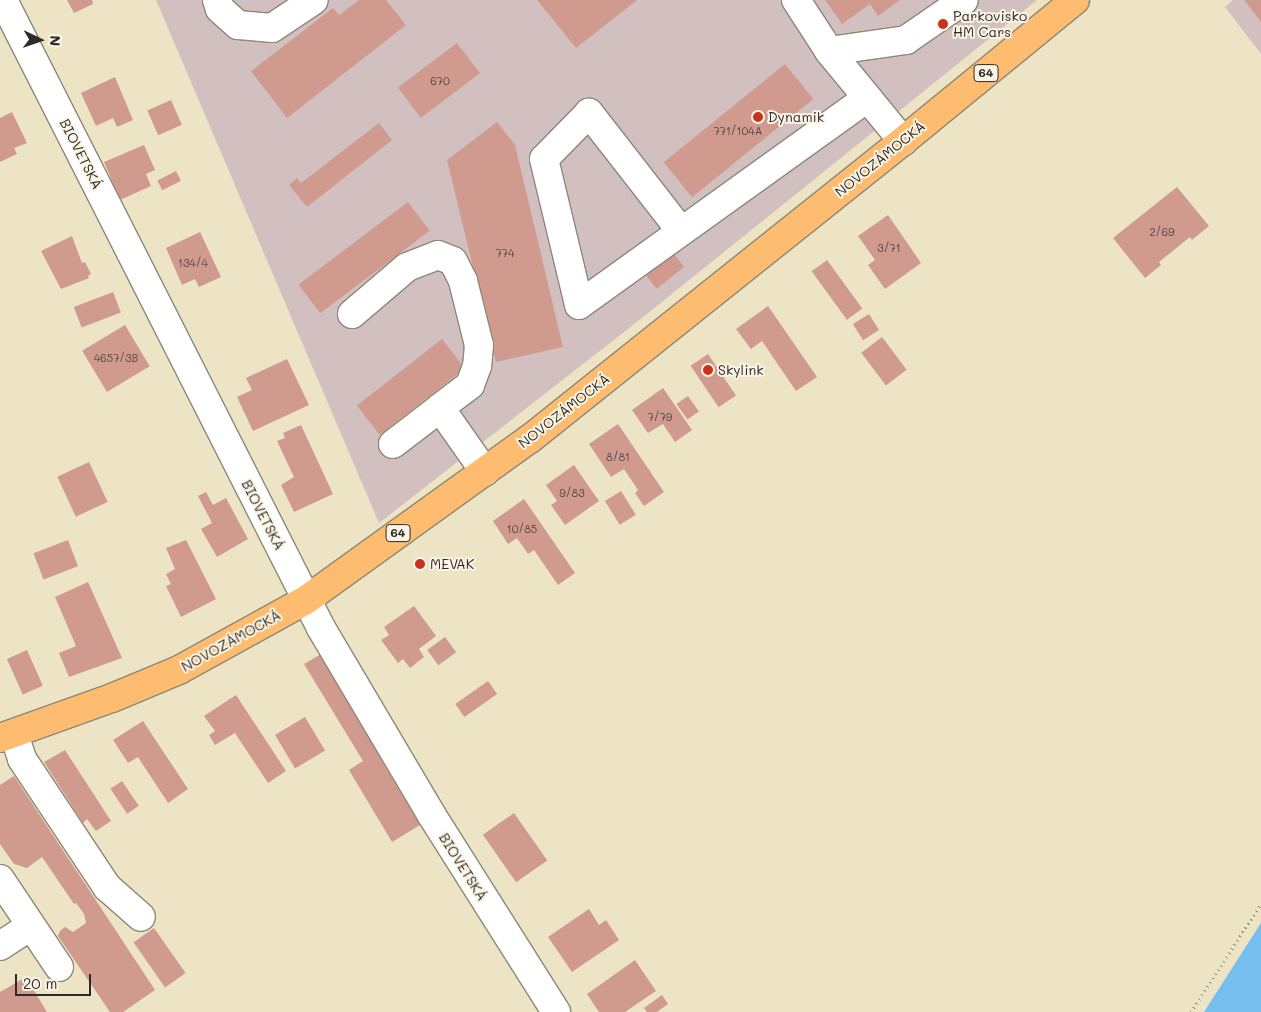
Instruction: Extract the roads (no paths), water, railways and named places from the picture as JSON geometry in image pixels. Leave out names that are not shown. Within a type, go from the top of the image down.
[{"type":"main road","name":"NOVOZÁMOCKÁ","points":[[7,736],[112,698],[179,670],[306,600],[531,438],[903,141],[1070,2]]},
{"type":"street","name":"BIOVETSKÁ","points":[[3,0],[306,600],[431,814],[556,1012]]},
{"type":"street","points":[[217,0],[220,9],[238,25],[272,28],[314,0]]},
{"type":"street","points":[[796,0],[829,51],[903,141]]},
{"type":"street","points":[[829,51],[906,40],[964,0]]},
{"type":"street","points":[[682,231],[589,113],[544,159],[579,305],[682,231],[866,98]]},
{"type":"street","points":[[352,314],[407,267],[438,255],[453,261],[463,282],[479,345],[476,366],[470,384],[393,444]]},
{"type":"street","points":[[440,408],[485,472]]},
{"type":"street","points":[[7,736],[107,887],[141,917]]},
{"type":"street","points":[[0,879],[59,967]]},
{"type":"street","points":[[0,946],[31,926]]},
{"type":"water","points":[[1261,923],[1261,1012],[1204,1012]]},
{"type":"place","name":"Parkovisko HM Cars","points":[[943,24]]},
{"type":"place","name":"Dynamik","points":[[758,117]]},
{"type":"place","name":"Skylink","points":[[708,370]]},
{"type":"place","name":"MEVAK","points":[[420,564]]}]
